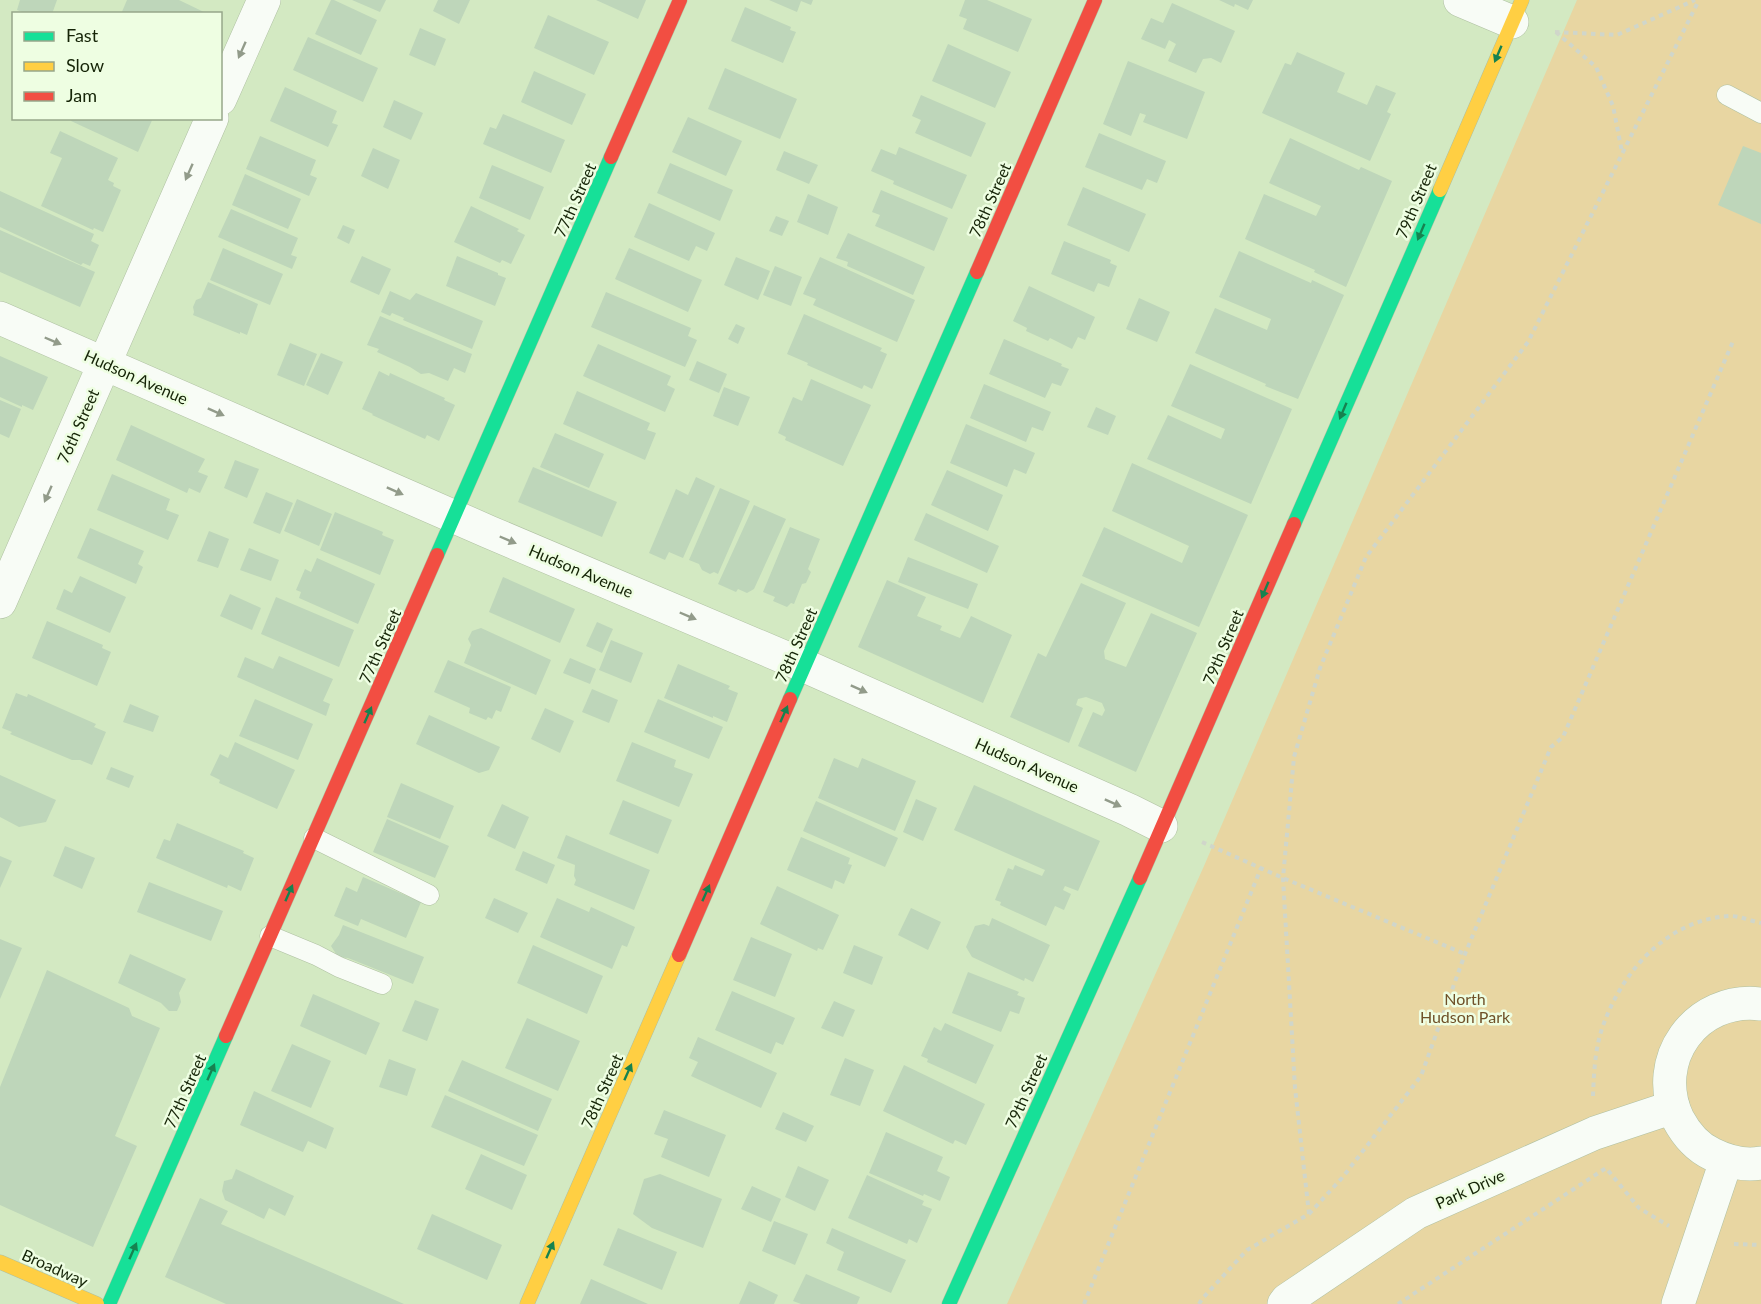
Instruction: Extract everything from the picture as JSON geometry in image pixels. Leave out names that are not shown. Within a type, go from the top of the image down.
[{"type":"street","points":[[222,94],[264,0]]},
{"type":"street","name":"77th Street","points":[[109,1304],[681,0]]},
{"type":"street","name":"78th Street","points":[[527,1304],[1095,0]]},
{"type":"street","points":[[1460,0],[1517,11]]},
{"type":"street","name":"79th Street","points":[[949,1304],[1161,826],[1172,806],[1517,11]]},
{"type":"street","name":"76th Street","points":[[0,602],[211,120]]},
{"type":"street","name":"Hudson Avenue","points":[[0,318],[454,517],[805,666],[1108,800],[1161,826]]},
{"type":"street","points":[[1761,1004],[1748,1002],[1723,1006],[1702,1018],[1684,1036],[1673,1058],[1669,1082],[1673,1107],[1684,1131],[1702,1149],[1726,1161],[1751,1165],[1761,1163]]},
{"type":"street","name":"Park Drive","points":[[1284,1304],[1416,1213],[1595,1133],[1673,1107]]},
{"type":"street","points":[[1678,1304],[1726,1161]]},
{"type":"street","name":"Broadway","points":[[0,1262],[97,1304]]},
{"type":"lane","points":[[1727,95],[1761,113]]},
{"type":"lane","points":[[314,837],[429,895]]},
{"type":"lane","points":[[270,936],[316,955],[339,968],[382,984]]},
{"type":"path","points":[[1622,154],[1613,106],[1596,67],[1555,32],[1617,35],[1697,0]]},
{"type":"path","points":[[1309,1214],[1295,1088],[1283,878],[1294,757],[1320,668],[1366,557],[1528,342],[1697,0]]},
{"type":"path","points":[[1199,1304],[1247,1250],[1309,1214],[1342,1178],[1421,1076],[1465,954],[1551,747],[1563,736],[1734,339]]},
{"type":"path","points":[[1202,842],[1465,954]]},
{"type":"path","points":[[1084,1304],[1261,868]]},
{"type":"path","points":[[1593,1096],[1595,1062],[1604,1023],[1620,989],[1644,956],[1670,935],[1700,920],[1732,916],[1761,923]]},
{"type":"path","points":[[1398,1304],[1606,1168],[1639,1208],[1676,1229]]},
{"type":"path","points":[[1733,1244],[1761,1245]]},
{"type":"green space","name":"North Hudson Park","points":[[1577,0],[1761,0],[1761,1304],[1007,1304],[1204,866]]},
{"type":"building","points":[[20,0],[57,0],[53,12],[17,10]]},
{"type":"building","points":[[127,0],[179,0],[204,12],[122,12]]},
{"type":"building","points":[[331,0],[377,20],[361,55],[315,34]]},
{"type":"building","points":[[352,0],[386,0],[380,12]]},
{"type":"building","points":[[438,0],[470,0],[459,24],[433,11]]},
{"type":"building","points":[[596,0],[646,0],[638,19]]},
{"type":"building","points":[[769,0],[813,0],[811,5],[801,1],[797,12]]},
{"type":"building","points":[[965,0],[987,0],[1032,19],[1018,52],[963,29],[967,19],[959,16]]},
{"type":"building","points":[[1219,0],[1253,0],[1248,10]]},
{"type":"building","points":[[1172,3],[1235,31],[1221,63],[1211,58],[1203,59],[1196,73],[1168,61],[1176,44],[1169,40],[1165,49],[1141,39],[1151,18],[1163,23]]},
{"type":"building","points":[[745,7],[791,27],[790,30],[796,32],[783,63],[731,41]]},
{"type":"building","points":[[548,15],[609,42],[594,75],[534,48]]},
{"type":"building","points":[[420,28],[446,39],[435,66],[409,55]]},
{"type":"building","points":[[308,37],[378,68],[363,102],[293,70]]},
{"type":"building","points":[[948,44],[1011,72],[995,108],[932,81]]},
{"type":"building","points":[[1297,52],[1345,73],[1337,92],[1367,105],[1376,85],[1396,93],[1387,112],[1391,114],[1370,161],[1262,113],[1285,63],[1291,65]]},
{"type":"building","points":[[1128,61],[1205,92],[1187,139],[1143,122],[1146,115],[1140,113],[1131,136],[1103,124]]},
{"type":"building","points":[[725,68],[797,99],[780,139],[708,109]]},
{"type":"building","points":[[534,71],[586,94],[572,125],[521,102]]},
{"type":"building","points":[[285,87],[337,111],[332,123],[338,125],[328,147],[270,121]]},
{"type":"building","points":[[921,95],[986,123],[971,157],[915,133],[921,120],[912,116]]},
{"type":"building","points":[[394,100],[423,113],[411,140],[383,127]]},
{"type":"building","points":[[503,114],[565,140],[551,173],[483,144],[490,127],[496,129]]},
{"type":"building","points":[[688,117],[742,141],[726,176],[672,152]]},
{"type":"building","points":[[71,120],[152,120],[138,152]]},
{"type":"building","points":[[60,131],[118,158],[108,180],[121,190],[103,232],[94,228],[93,230],[41,206],[62,158],[50,153]]},
{"type":"building","points":[[1099,133],[1166,161],[1157,183],[1147,179],[1142,190],[1085,167]]},
{"type":"building","points":[[260,136],[316,160],[310,175],[317,178],[309,196],[246,169]]},
{"type":"building","points":[[1290,138],[1359,170],[1361,167],[1392,181],[1346,287],[1314,272],[1315,270],[1245,239],[1264,194],[1316,216],[1321,206],[1269,183]]},
{"type":"building","points":[[1743,146],[1761,153],[1761,224],[1718,205]]},
{"type":"building","points":[[899,147],[967,175],[952,209],[893,184],[894,181],[871,171],[881,149],[896,155]]},
{"type":"building","points":[[373,148],[400,160],[388,189],[361,176]]},
{"type":"building","points":[[784,151],[818,165],[809,184],[776,170]]},
{"type":"building","points":[[670,163],[733,190],[720,221],[657,193]]},
{"type":"building","points":[[492,165],[544,187],[530,220],[479,198]]},
{"type":"building","points":[[245,174],[301,199],[288,229],[232,205]]},
{"type":"building","points":[[1083,187],[1146,214],[1129,252],[1067,225]]},
{"type":"building","points":[[881,190],[948,218],[934,251],[875,226],[880,215],[872,212]]},
{"type":"building","points":[[0,191],[94,234],[91,241],[99,245],[90,266],[83,263],[81,265],[0,227]]},
{"type":"building","points":[[808,194],[838,207],[828,235],[797,222]]},
{"type":"building","points":[[649,203],[715,233],[707,251],[696,246],[689,261],[634,237]]},
{"type":"building","points":[[471,206],[519,229],[517,231],[525,235],[511,264],[502,260],[500,263],[454,242]]},
{"type":"building","points":[[231,209],[298,238],[291,255],[297,257],[292,269],[218,237]]},
{"type":"building","points":[[776,216],[789,221],[782,236],[769,231]]},
{"type":"building","points":[[343,225],[355,230],[349,244],[337,238]]},
{"type":"building","points":[[0,230],[95,272],[80,307],[0,272]]},
{"type":"building","points":[[848,233],[925,267],[913,295],[847,266],[848,262],[836,258]]},
{"type":"building","points":[[1064,241],[1111,260],[1110,263],[1117,266],[1109,287],[1098,283],[1094,292],[1051,274]]},
{"type":"building","points":[[223,248],[283,274],[270,305],[210,280]]},
{"type":"building","points":[[629,248],[702,280],[688,312],[615,279]]},
{"type":"building","points":[[1239,251],[1344,295],[1298,399],[1195,353],[1215,308],[1267,330],[1271,319],[1219,297]]},
{"type":"building","points":[[362,256],[391,269],[379,295],[350,282]]},
{"type":"building","points":[[457,256],[506,278],[495,306],[446,286]]},
{"type":"building","points":[[736,257],[770,271],[758,300],[724,285]]},
{"type":"building","points":[[820,257],[915,300],[897,342],[813,305],[816,299],[803,294]]},
{"type":"building","points":[[775,266],[802,277],[791,306],[763,295]]},
{"type":"building","points":[[208,282],[258,304],[247,335],[193,315],[196,300],[201,298]]},
{"type":"building","points":[[1029,286],[1095,317],[1085,340],[1078,337],[1072,349],[1050,338],[1048,341],[1026,331],[1027,328],[1013,321]]},
{"type":"building","points":[[390,291],[410,300],[416,293],[483,321],[472,349],[403,320],[404,318],[392,313],[390,316],[381,312]]},
{"type":"building","points":[[606,292],[691,328],[688,336],[697,340],[685,367],[591,327]]},
{"type":"building","points":[[1139,298],[1170,312],[1157,342],[1126,329]]},
{"type":"building","points":[[804,314],[882,348],[880,351],[887,354],[872,389],[864,385],[862,389],[787,354]]},
{"type":"building","points":[[380,316],[472,354],[465,373],[454,368],[448,381],[429,373],[421,374],[377,352],[379,349],[367,345]]},
{"type":"building","points":[[736,324],[745,328],[738,344],[728,339]]},
{"type":"building","points":[[1004,339],[1069,369],[1061,386],[1052,383],[1045,398],[989,374]]},
{"type":"building","points":[[290,343],[317,354],[304,386],[277,375]]},
{"type":"building","points":[[598,344],[671,376],[667,385],[675,389],[665,412],[583,376]]},
{"type":"building","points":[[321,353],[343,362],[328,395],[306,385]]},
{"type":"building","points":[[0,356],[48,377],[33,410],[0,397]]},
{"type":"building","points":[[697,361],[727,374],[719,393],[689,380]]},
{"type":"building","points":[[1190,364],[1292,409],[1251,504],[1147,459],[1168,415],[1221,439],[1225,429],[1171,406]]},
{"type":"building","points":[[379,371],[389,376],[390,373],[445,398],[444,400],[455,405],[439,441],[427,435],[425,439],[362,409]]},
{"type":"building","points":[[811,379],[871,405],[843,466],[785,440],[786,437],[778,433],[793,397],[802,401]]},
{"type":"building","points":[[984,384],[1051,412],[1043,431],[1032,427],[1026,442],[970,418]]},
{"type":"building","points":[[724,387],[750,397],[738,426],[713,416]]},
{"type":"building","points":[[577,391],[650,423],[647,430],[656,433],[645,460],[563,424]]},
{"type":"building","points":[[0,400],[21,409],[9,438],[0,434]]},
{"type":"building","points":[[1096,407],[1116,416],[1108,435],[1087,427]]},
{"type":"building","points":[[966,424],[1035,453],[1026,474],[1014,469],[1007,487],[950,463]]},
{"type":"building","points":[[131,425],[205,459],[198,472],[208,476],[200,493],[189,488],[187,493],[116,460]]},
{"type":"building","points":[[555,433],[604,454],[589,488],[540,467]]},
{"type":"building","points":[[235,460],[259,469],[247,498],[224,488]]},
{"type":"building","points":[[1132,463],[1248,515],[1199,627],[1082,576],[1104,527],[1182,563],[1189,546],[1112,511]]},
{"type":"building","points":[[533,467],[617,502],[602,537],[518,502]]},
{"type":"building","points":[[947,470],[1003,495],[988,531],[931,505]]},
{"type":"building","points":[[112,474],[170,499],[166,510],[179,515],[168,540],[97,510]]},
{"type":"building","points":[[696,477],[715,486],[683,558],[669,552],[665,560],[649,553],[676,489],[688,495]]},
{"type":"building","points":[[720,488],[750,501],[718,574],[714,572],[710,574],[702,570],[699,564],[689,560]]},
{"type":"building","points":[[266,492],[293,503],[280,534],[253,523]]},
{"type":"building","points":[[297,499],[332,514],[319,546],[284,531]]},
{"type":"building","points":[[754,505],[786,519],[754,589],[747,593],[738,589],[736,592],[718,584]]},
{"type":"building","points":[[335,512],[383,532],[382,535],[394,540],[380,575],[320,550]]},
{"type":"building","points":[[926,513],[999,546],[987,573],[914,540]]},
{"type":"building","points":[[790,527],[820,539],[808,569],[811,572],[806,583],[802,584],[794,604],[791,603],[787,607],[773,601],[775,597],[763,592]]},
{"type":"building","points":[[90,528],[144,551],[138,564],[143,567],[136,584],[77,558]]},
{"type":"building","points":[[209,531],[229,539],[218,568],[197,561]]},
{"type":"building","points":[[249,548],[279,560],[271,581],[240,570]]},
{"type":"building","points":[[908,557],[978,584],[968,609],[898,582]]},
{"type":"building","points":[[317,558],[375,584],[358,624],[299,598],[301,592],[296,590],[305,569],[311,572]]},
{"type":"building","points":[[80,576],[126,597],[110,633],[56,609],[64,589],[72,593]]},
{"type":"building","points":[[503,577],[575,609],[560,643],[489,612]]},
{"type":"building","points":[[887,580],[926,597],[917,616],[942,626],[940,630],[960,638],[971,616],[1012,635],[983,703],[858,647]]},
{"type":"building","points":[[1081,583],[1126,603],[1104,651],[1105,659],[1126,667],[1151,613],[1197,633],[1136,772],[1078,746],[1093,712],[1102,716],[1105,710],[1102,703],[1086,697],[1078,699],[1076,705],[1083,708],[1069,743],[1010,717],[1038,653],[1046,657]]},
{"type":"building","points":[[230,594],[261,608],[252,630],[220,616]]},
{"type":"building","points":[[276,597],[354,630],[339,667],[261,634]]},
{"type":"building","points":[[47,621],[103,645],[102,648],[111,652],[97,686],[32,658]]},
{"type":"building","points":[[597,622],[613,629],[602,653],[586,646]]},
{"type":"building","points":[[481,628],[551,660],[536,695],[464,663],[471,645],[468,639],[472,631]]},
{"type":"building","points":[[611,640],[643,653],[631,683],[599,670]]},
{"type":"building","points":[[279,656],[333,679],[323,701],[330,704],[326,716],[237,677],[245,657],[273,669]]},
{"type":"building","points":[[570,658],[596,669],[590,684],[563,673]]},
{"type":"building","points":[[448,660],[511,687],[501,712],[496,710],[492,719],[488,717],[486,720],[469,713],[470,708],[434,692]]},
{"type":"building","points":[[678,664],[730,686],[728,689],[738,693],[727,722],[664,698]]},
{"type":"building","points":[[592,689],[618,700],[609,723],[582,712]]},
{"type":"building","points":[[16,693],[27,697],[28,694],[96,724],[94,727],[106,732],[92,765],[80,760],[72,760],[10,734],[12,732],[2,728]]},
{"type":"building","points":[[255,699],[313,724],[298,760],[239,736]]},
{"type":"building","points":[[658,699],[723,727],[709,759],[644,732]]},
{"type":"building","points":[[130,704],[159,716],[153,732],[123,722]]},
{"type":"building","points":[[545,708],[574,721],[560,753],[531,739]]},
{"type":"building","points":[[429,715],[500,747],[489,770],[479,773],[416,744]]},
{"type":"building","points":[[235,742],[295,770],[277,809],[219,783],[220,780],[210,775],[220,754],[228,758]]},
{"type":"building","points":[[632,742],[676,760],[674,767],[693,774],[679,807],[616,781]]},
{"type":"building","points":[[834,758],[858,768],[862,758],[916,781],[895,831],[818,798]]},
{"type":"building","points":[[111,767],[134,776],[129,788],[106,779]]},
{"type":"building","points":[[0,775],[56,800],[46,822],[19,827],[0,817]]},
{"type":"building","points":[[401,783],[454,806],[440,839],[387,817]]},
{"type":"building","points":[[974,785],[1100,841],[1078,891],[1065,886],[1063,890],[1071,894],[1064,910],[1055,906],[1046,926],[1000,905],[1001,902],[995,900],[1008,868],[1013,870],[1015,865],[1042,876],[1045,870],[954,830]]},
{"type":"building","points":[[916,799],[937,808],[923,841],[903,832]]},
{"type":"building","points":[[623,800],[672,820],[658,854],[609,834]]},
{"type":"building","points":[[816,801],[898,838],[885,867],[803,831]]},
{"type":"building","points":[[502,804],[529,817],[515,849],[487,836]]},
{"type":"building","points":[[387,819],[449,846],[435,878],[373,852]]},
{"type":"building","points":[[177,823],[244,851],[243,853],[254,858],[241,891],[228,885],[227,888],[156,858],[164,839],[170,841]]},
{"type":"building","points":[[566,835],[650,870],[634,910],[574,885],[575,865],[557,858]]},
{"type":"building","points":[[801,837],[850,858],[848,864],[852,865],[844,884],[835,880],[832,889],[787,870]]},
{"type":"building","points":[[65,846],[95,858],[82,889],[53,876]]},
{"type":"building","points":[[523,851],[555,865],[547,884],[515,870]]},
{"type":"building","points":[[0,856],[12,861],[0,888]]},
{"type":"building","points":[[363,877],[421,902],[406,938],[361,919],[358,926],[334,916],[346,887],[357,892]]},
{"type":"building","points":[[149,882],[223,911],[211,941],[137,912]]},
{"type":"building","points":[[777,886],[839,915],[823,950],[818,948],[817,951],[760,924]]},
{"type":"building","points":[[494,898],[528,913],[518,933],[485,918]]},
{"type":"building","points":[[557,898],[589,912],[591,907],[635,927],[627,947],[622,945],[612,969],[540,937]]},
{"type":"building","points":[[911,908],[941,922],[928,950],[898,935]]},
{"type":"building","points":[[992,918],[1050,945],[1033,982],[1025,978],[1024,981],[972,957],[966,947],[975,926],[984,924],[989,926]]},
{"type":"building","points":[[343,925],[424,957],[413,984],[348,958],[338,957],[331,946]]},
{"type":"building","points":[[751,937],[792,954],[775,997],[733,980]]},
{"type":"building","points":[[0,939],[22,948],[0,999]]},
{"type":"building","points":[[533,945],[603,976],[587,1014],[517,983]]},
{"type":"building","points":[[854,945],[883,957],[872,985],[843,973]]},
{"type":"building","points":[[130,954],[186,979],[179,993],[181,1002],[177,1011],[169,1011],[161,1003],[118,983]]},
{"type":"building","points":[[47,970],[129,1008],[132,1016],[160,1028],[115,1136],[137,1146],[93,1247],[0,1205],[0,1087]]},
{"type":"building","points":[[968,972],[1019,992],[1017,995],[1025,998],[1019,1014],[1010,1011],[1001,1032],[952,1013]]},
{"type":"building","points":[[732,991],[795,1018],[783,1045],[776,1042],[771,1054],[715,1030]]},
{"type":"building","points":[[313,994],[380,1023],[366,1055],[300,1026]]},
{"type":"building","points":[[415,1000],[439,1009],[427,1041],[402,1031]]},
{"type":"building","points":[[834,1001],[855,1010],[843,1037],[821,1028]]},
{"type":"building","points":[[527,1018],[580,1041],[558,1091],[505,1068]]},
{"type":"building","points":[[945,1023],[994,1045],[976,1084],[927,1062],[928,1059],[921,1056],[934,1027],[941,1031]]},
{"type":"building","points":[[698,1037],[777,1073],[761,1108],[691,1076],[698,1062],[689,1058]]},
{"type":"building","points":[[292,1044],[331,1061],[311,1108],[271,1091]]},
{"type":"building","points":[[845,1058],[874,1070],[860,1106],[830,1095]]},
{"type":"building","points":[[389,1059],[416,1069],[407,1096],[379,1087]]},
{"type":"building","points":[[462,1060],[552,1099],[538,1131],[448,1091]]},
{"type":"building","points":[[904,1065],[985,1104],[966,1145],[955,1140],[953,1144],[883,1111]]},
{"type":"building","points":[[254,1091],[334,1128],[326,1149],[308,1141],[303,1152],[240,1125]]},
{"type":"building","points":[[445,1095],[538,1135],[524,1166],[431,1127]]},
{"type":"building","points":[[664,1110],[726,1135],[709,1177],[661,1157],[668,1139],[654,1134]]},
{"type":"building","points":[[783,1112],[814,1126],[806,1142],[775,1129]]},
{"type":"building","points":[[886,1132],[943,1157],[937,1171],[950,1177],[940,1201],[869,1173]]},
{"type":"building","points":[[481,1154],[527,1175],[512,1210],[465,1189]]},
{"type":"building","points":[[798,1166],[829,1180],[815,1211],[785,1197]]},
{"type":"building","points":[[236,1169],[294,1196],[285,1216],[269,1208],[264,1219],[225,1200],[222,1191],[224,1181],[232,1179]]},
{"type":"building","points":[[660,1174],[722,1199],[703,1248],[652,1228],[633,1214],[644,1179]]},
{"type":"building","points":[[867,1175],[924,1201],[922,1205],[932,1209],[917,1243],[909,1239],[907,1244],[848,1218]]},
{"type":"building","points":[[752,1186],[781,1199],[771,1222],[741,1209]]},
{"type":"building","points":[[200,1198],[228,1211],[221,1224],[404,1304],[226,1304],[165,1277]]},
{"type":"building","points":[[432,1214],[502,1245],[487,1280],[417,1249]]},
{"type":"building","points":[[774,1221],[808,1234],[795,1265],[762,1251]]},
{"type":"building","points":[[618,1228],[677,1252],[662,1290],[603,1265]]},
{"type":"building","points":[[832,1228],[906,1260],[891,1293],[837,1270],[844,1252],[826,1243]]},
{"type":"building","points":[[806,1274],[860,1297],[857,1304],[801,1304],[793,1301]]},
{"type":"building","points":[[591,1279],[648,1304],[580,1304]]},
{"type":"building","points":[[749,1281],[778,1295],[774,1304],[739,1304]]},
{"type":"traffic: fast","points":[[437,555],[611,157]]},
{"type":"traffic: fast","points":[[1294,524],[1440,190]]},
{"type":"traffic: fast","points":[[790,699],[977,272]]},
{"type":"traffic: fast","points":[[949,1304],[1140,878]]},
{"type":"traffic: fast","points":[[109,1304],[226,1036]]},
{"type":"traffic: slow","points":[[1440,190],[1522,0]]},
{"type":"traffic: slow","points":[[527,1304],[679,955]]},
{"type":"traffic: slow","points":[[0,1262],[97,1304]]},
{"type":"traffic: jam","points":[[611,157],[680,0]]},
{"type":"traffic: jam","points":[[977,272],[1095,0]]},
{"type":"traffic: jam","points":[[1140,878],[1294,524]]},
{"type":"traffic: jam","points":[[226,1036],[437,555]]},
{"type":"traffic: jam","points":[[679,955],[790,699]]}]
